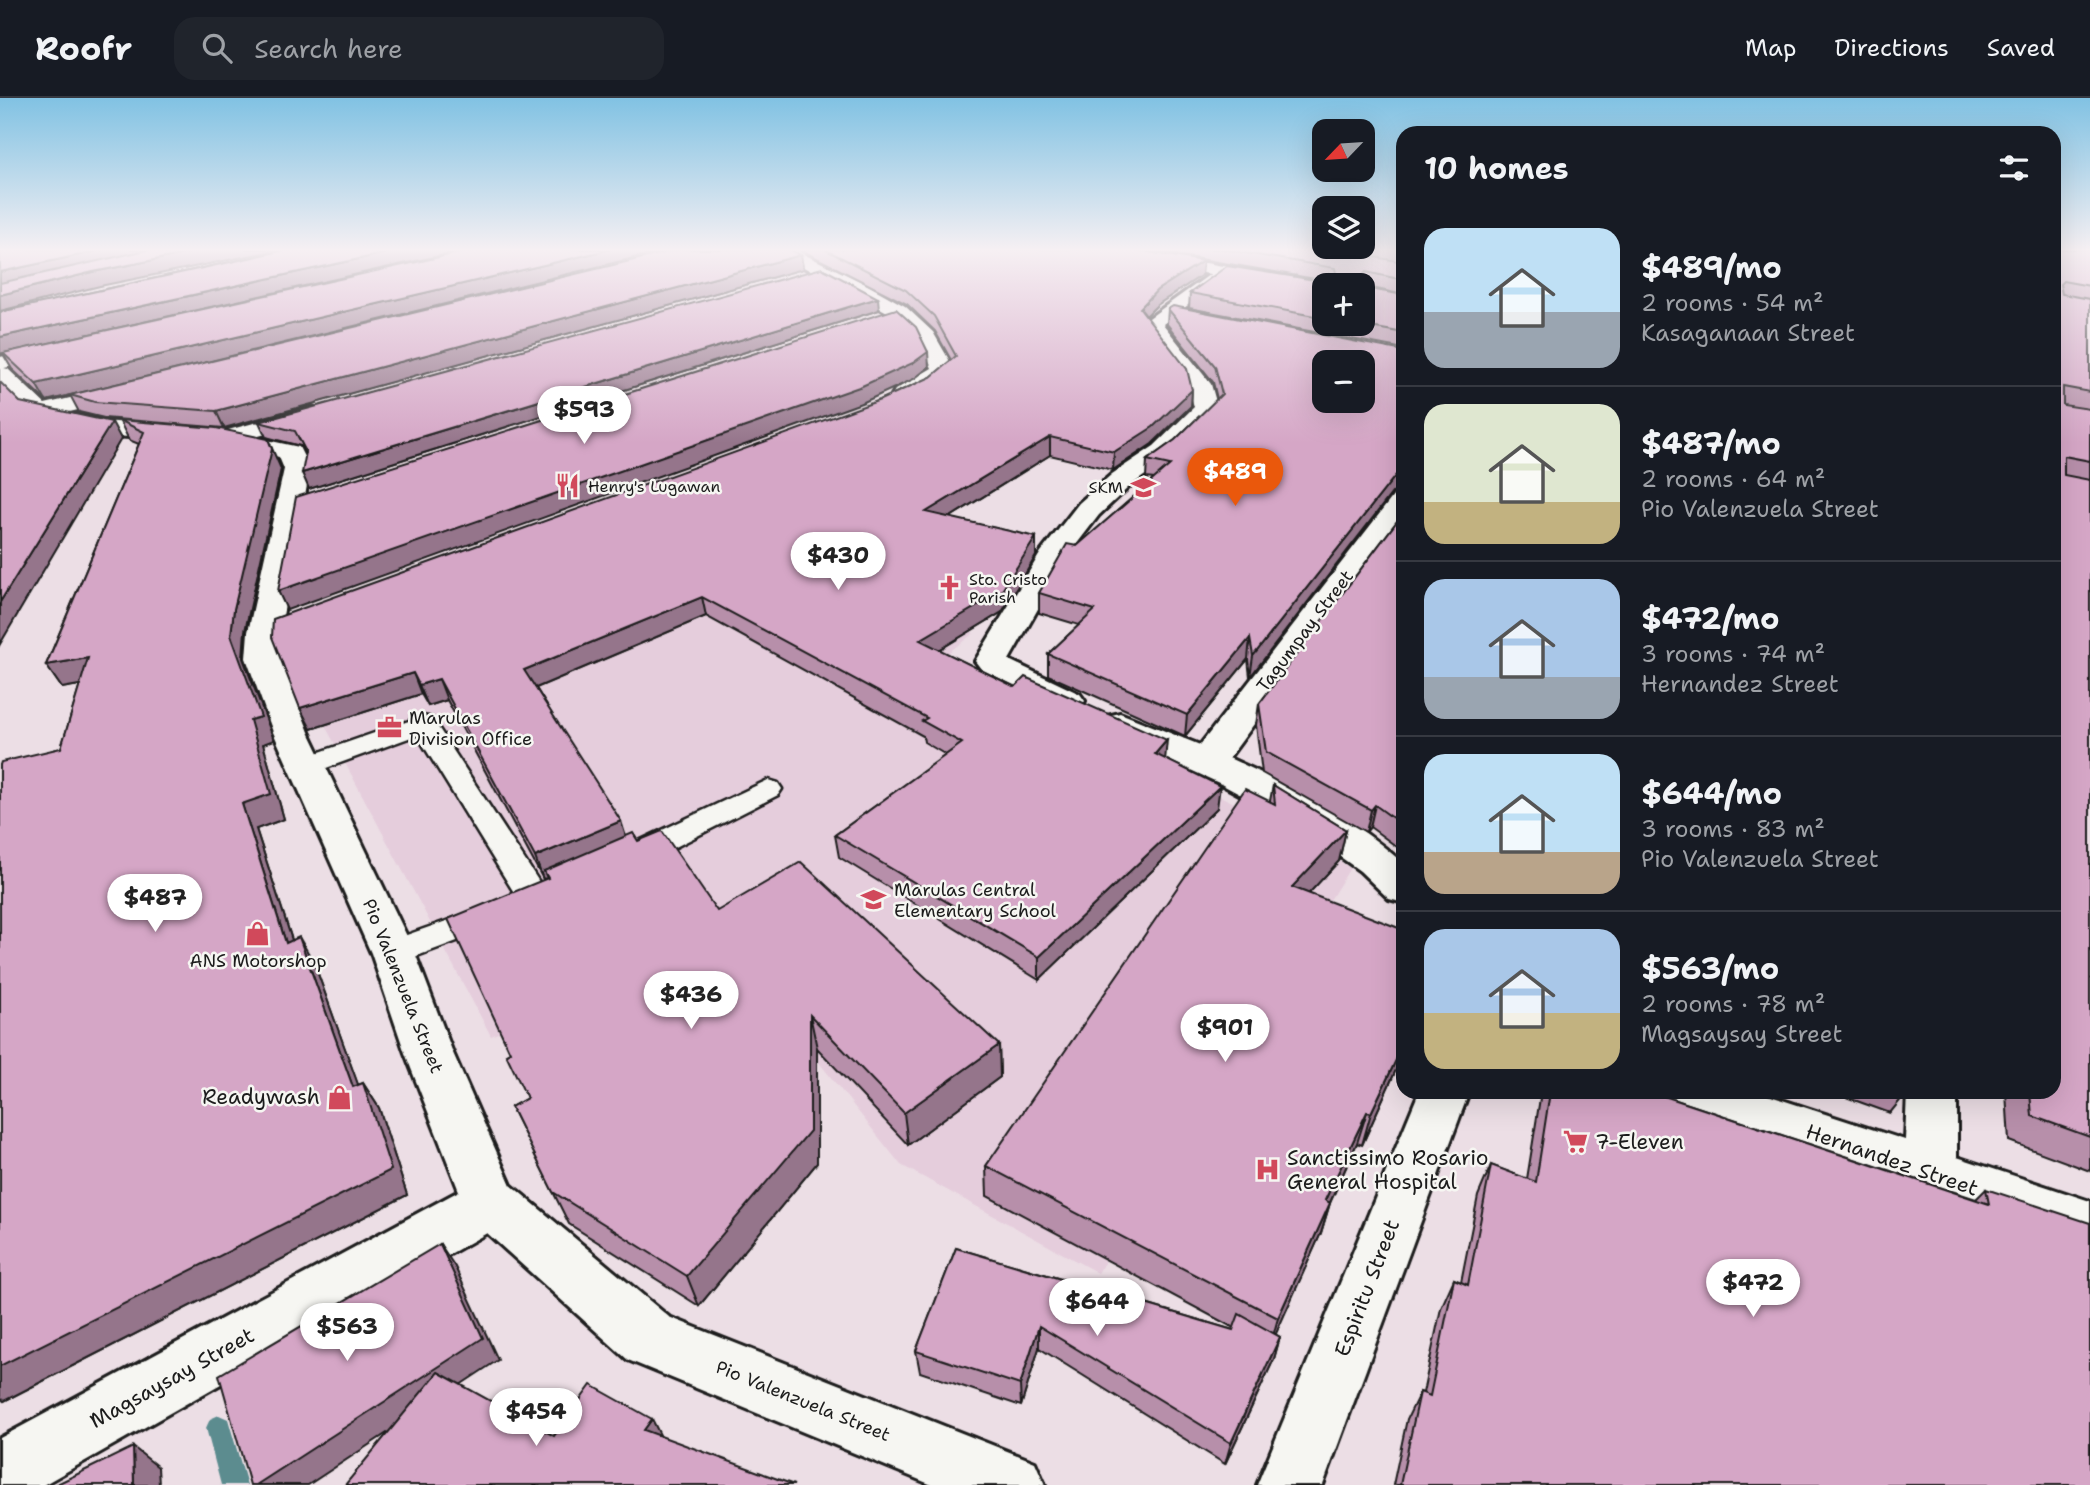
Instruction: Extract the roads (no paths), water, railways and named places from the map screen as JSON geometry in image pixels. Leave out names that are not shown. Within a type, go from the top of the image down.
[{"type":"street","points":[[874,321],[899,314]]},
{"type":"street","points":[[886,403],[923,386],[944,370],[926,336],[902,314]]},
{"type":"street","points":[[1178,314],[1152,323],[1157,334],[1202,385],[1206,409],[1163,452],[1121,480],[1089,509],[1056,552],[992,661],[1000,671],[1207,762],[1349,839],[1396,880]]},
{"type":"street","points":[[0,363],[80,345]]},
{"type":"street","name":"Pio Valenzuela Street","points":[[0,374],[40,412],[104,428],[226,438],[290,452],[297,469],[303,503],[277,627],[263,658],[307,766],[393,953],[429,1053],[491,1202],[649,1339],[1013,1485]]},
{"type":"street","points":[[40,412],[148,386]]},
{"type":"street","points":[[226,438],[333,408]]},
{"type":"street","name":"Tagumpay Street","points":[[1207,762],[1396,512]]},
{"type":"street","name":"Espiritu Street","points":[[1290,1485],[1441,1099]]},
{"type":"street","name":"Hernandez Street","points":[[1714,1099],[2090,1227]]},
{"type":"street","points":[[1930,1174],[1932,1099]]},
{"type":"street","name":"Magsaysay Street","points":[[0,1473],[491,1202]]},
{"type":"lane","points":[[307,766],[423,724],[545,895],[393,953]]},
{"type":"lane","points":[[611,866],[768,789]]},
{"type":"waterway","points":[[219,1428],[234,1485]]},
{"type":"place","name":"Henry's Lugawan","points":[[568,486]]},
{"type":"place","name":"SKM","points":[[1143,487]]},
{"type":"place","name":"Sto. Cristo Parish","points":[[949,588]]},
{"type":"place","name":"Marulas Division Office","points":[[389,728]]},
{"type":"place","name":"Marulas Central Elementary School","points":[[874,900]]},
{"type":"place","name":"ANS Motorshop","points":[[258,934]]},
{"type":"place","name":"Readywash","points":[[340,1097]]},
{"type":"place","name":"7-Eleven","points":[[1575,1142]]},
{"type":"place","name":"Sanctissimo Rosario General Hospital","points":[[1267,1170]]}]
